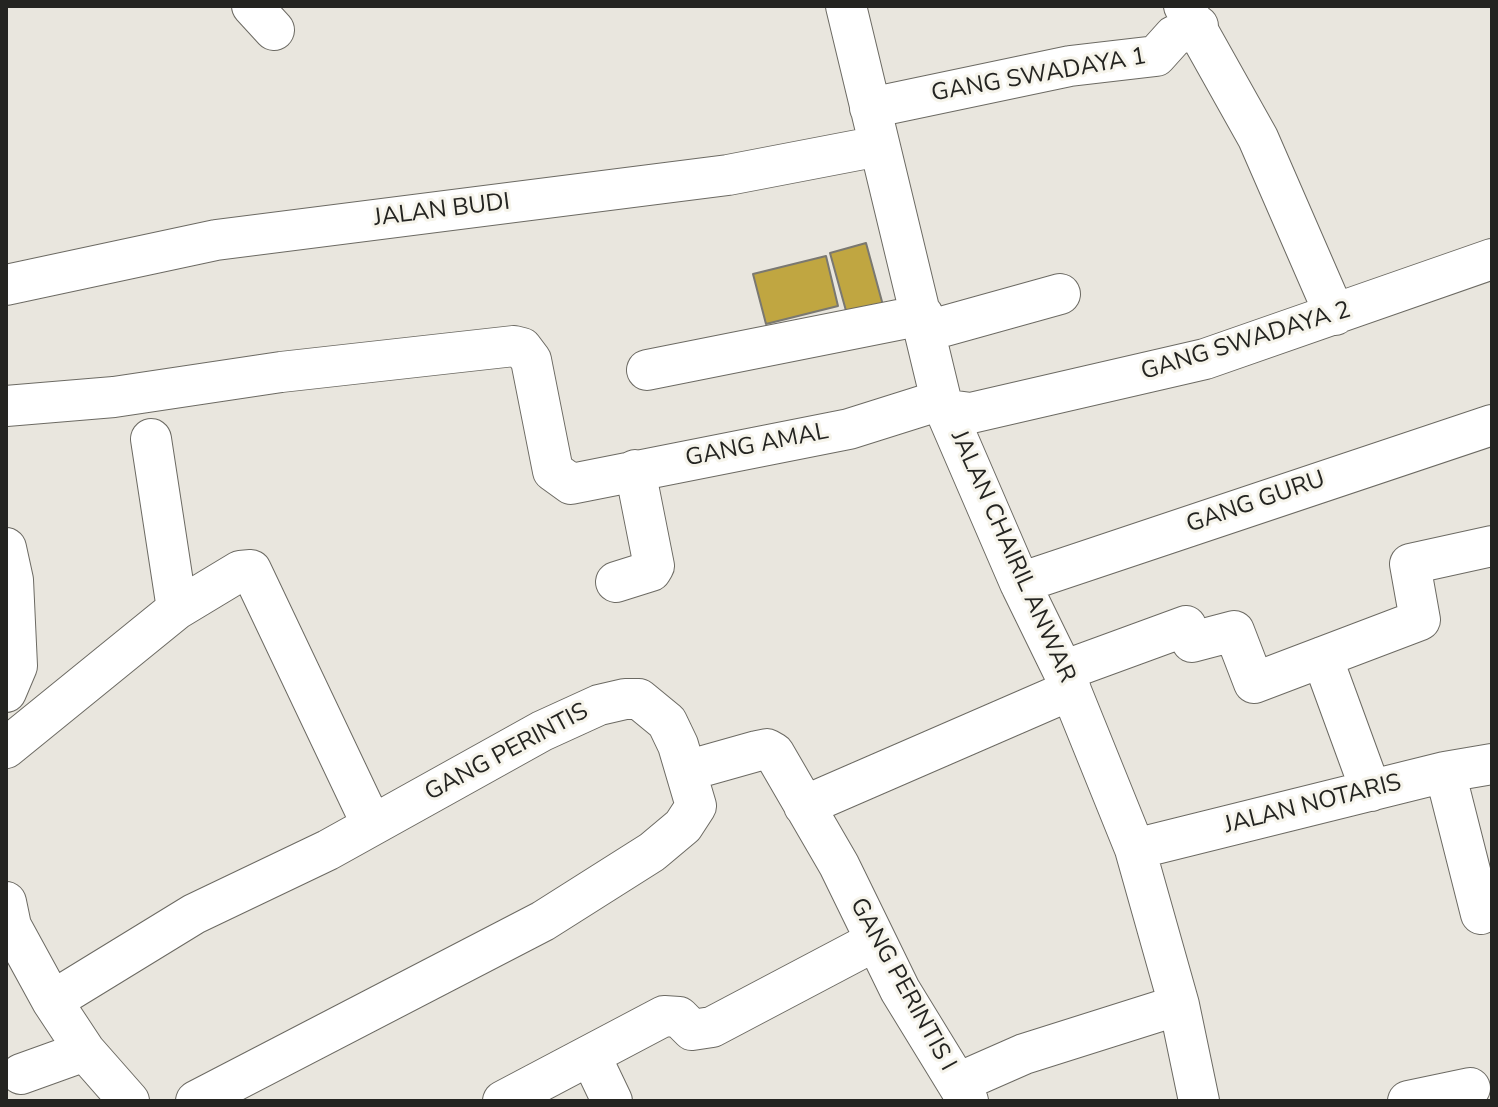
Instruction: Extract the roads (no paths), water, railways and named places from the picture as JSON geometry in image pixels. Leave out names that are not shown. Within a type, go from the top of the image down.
[{"type":"street","name":"JALAN CHAIRIL ANWAR","points":[[846,6],[945,405],[1020,583],[1067,681],[1135,849],[1179,1005],[1199,1101]]},
{"type":"street","name":"GANG SWADAYA 1","points":[[874,127],[1070,66],[1156,56],[1191,16]]},
{"type":"street","points":[[1191,16],[1258,138],[1335,315]]},
{"type":"street","name":"JALAN BUDI","points":[[6,285],[216,240],[728,175],[874,127]]},
{"type":"street","name":"GANG SWADAYA 2","points":[[945,405],[971,413],[1205,359],[1492,259]]},
{"type":"street","points":[[647,370],[925,323],[1060,294]]},
{"type":"street","name":"GANG AMAL","points":[[6,406],[114,397],[281,372],[514,346],[522,348],[531,360],[553,471],[571,484],[849,429],[945,405]]},
{"type":"street","name":"GANG GURU","points":[[1020,583],[1492,425]]},
{"type":"street","points":[[151,439],[177,609]]},
{"type":"street","points":[[616,582],[651,571],[654,566],[635,470]]},
{"type":"street","points":[[804,806],[1186,626],[1192,642],[1234,631],[1254,683],[1420,620],[1410,564],[1492,546]]},
{"type":"street","points":[[6,548],[13,580],[17,666],[6,692]]},
{"type":"street","points":[[6,748],[177,609],[240,571],[251,570],[372,825]]},
{"type":"street","points":[[1322,657],[1371,791]]},
{"type":"street","name":"GANG PERINTIS","points":[[52,1001],[194,914],[328,850],[542,731],[599,705],[639,699],[667,722],[696,806],[683,826],[652,852],[543,921],[196,1101]]},
{"type":"street","name":"GANG PERINTIS I","points":[[686,771],[767,749],[774,753],[839,865],[900,990],[963,1092],[1024,1054],[1179,1005]]},
{"type":"street","name":"JALAN NOTARIS","points":[[1135,849],[1445,772],[1492,764]]},
{"type":"street","points":[[1445,772],[1481,914]]},
{"type":"street","points":[[8,918],[52,1001],[85,1051],[129,1101]]},
{"type":"street","points":[[503,1101],[664,1016],[679,1017],[692,1030],[712,1027],[875,941]]},
{"type":"street","points":[[21,1074],[85,1051]]},
{"type":"street","points":[[591,1057],[612,1101]]},
{"type":"street","points":[[1408,1101],[1470,1088]]}]
